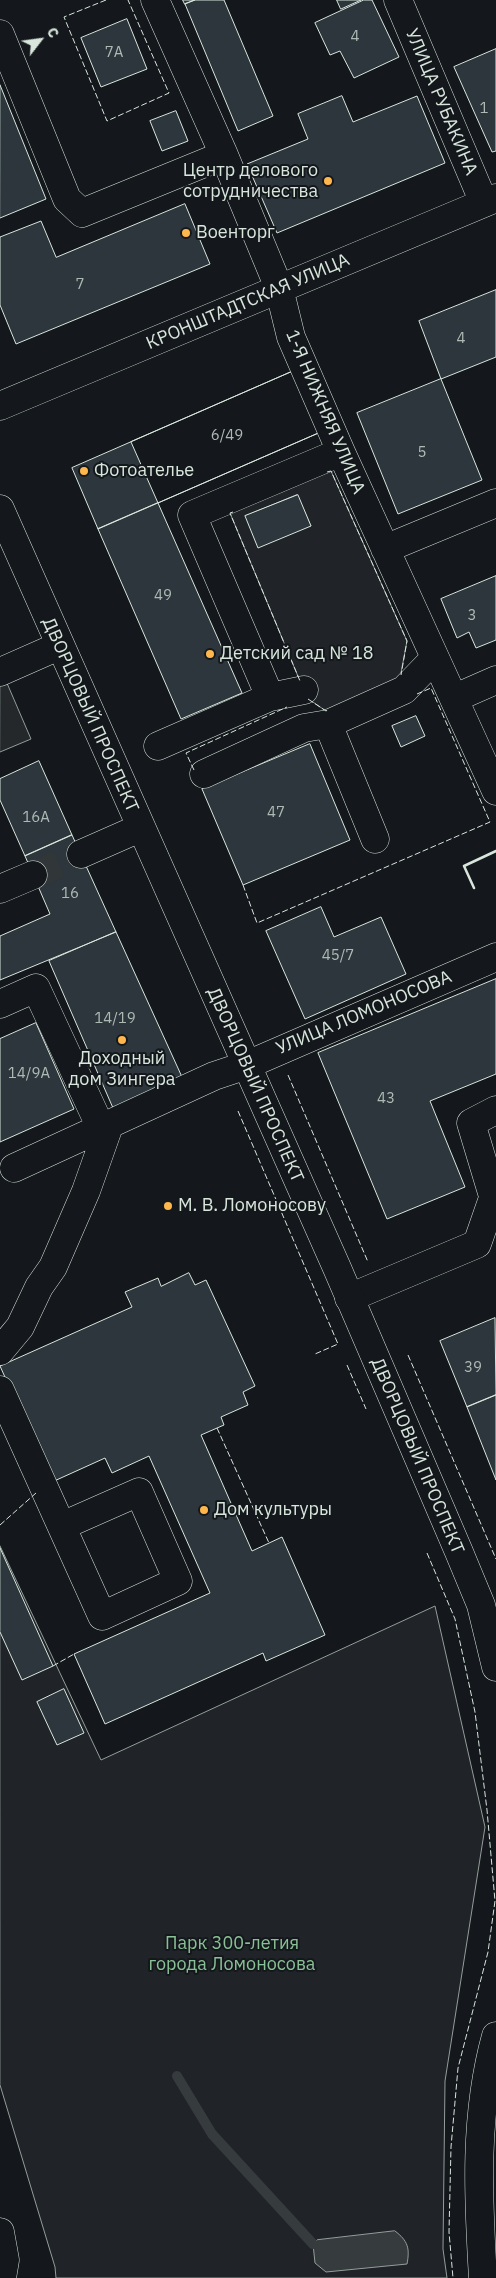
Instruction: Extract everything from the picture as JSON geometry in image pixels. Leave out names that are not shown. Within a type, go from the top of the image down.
[{"type":"street","name":"1-Я НИЖНЯЯ УЛИЦА","points":[[155,0],[224,155],[279,288],[291,337],[341,452],[496,791]]},
{"type":"street","name":"УЛИЦА РУБАКИНА","points":[[398,0],[490,201]]},
{"type":"street","points":[[0,34],[67,199],[82,214],[224,155]]},
{"type":"street","name":"КРОНШТАДТСКАЯ УЛИЦА","points":[[0,406],[490,201]]},
{"type":"street","points":[[270,697],[192,515],[341,452]]},
{"type":"street","points":[[386,549],[496,503]]},
{"type":"street","name":"ДВОРЦОВЫЙ ПРОСПЕКТ","points":[[0,509],[350,1298],[481,1605],[496,1667]]},
{"type":"street","points":[[0,672],[60,646]]},
{"type":"street","points":[[204,774],[304,728],[328,724],[404,690],[436,658]]},
{"type":"street","points":[[455,698],[496,680]]},
{"type":"street","points":[[158,746],[270,697],[304,690]]},
{"type":"street","points":[[328,724],[375,839]]},
{"type":"street","points":[[81,854],[140,828]]},
{"type":"street","points":[[0,889],[33,875]]},
{"type":"street","name":"УЛИЦА ЛОМОНОСОВА","points":[[14,1168],[214,1076],[247,1065],[496,957]]},
{"type":"street","points":[[0,1004],[36,988],[105,1126],[86,1191],[54,1267],[39,1287],[20,1327],[0,1351]]},
{"type":"street","points":[[350,1298],[478,1244],[495,1200],[471,1123],[496,1110]]},
{"type":"street","points":[[0,1390],[102,1616],[178,1580],[139,1492],[62,1526]]},
{"type":"street","points":[[483,2278],[478,2206],[480,2126],[489,2062],[496,2036]]},
{"type":"street","points":[[0,2232],[2,2266]]},
{"type":"green space","points":[[331,471],[407,641],[400,678],[326,711],[307,698],[230,513]],"holes":[[[297,495],[311,526],[246,516]]]},
{"type":"green space","name":"Парк 300-летия города Ломоносова","points":[[0,1546],[101,1760],[435,1606],[485,1827],[445,2081],[443,2249],[447,2278],[56,2278],[55,2267],[0,2085]]},
{"type":"shaded area","points":[[0,667],[31,739],[0,752]]},
{"type":"shaded area","points":[[395,2231],[403,2238],[407,2245],[407,2264],[326,2272],[315,2263],[313,2244],[317,2240]]},
{"type":"building","points":[[183,0],[195,0],[185,4]]},
{"type":"building","points":[[195,0],[224,0],[273,116],[238,131],[185,4]]},
{"type":"building","points":[[337,0],[361,0],[341,9]]},
{"type":"building","points":[[364,0],[372,0],[399,57],[354,78],[340,51],[330,55],[315,23]]},
{"type":"building","points":[[127,19],[147,69],[101,87],[81,38]]},
{"type":"building","points":[[496,49],[496,151],[492,152],[454,67]]},
{"type":"building","points":[[0,85],[46,199],[0,218]]},
{"type":"building","name":"Центр делового сотрудничества","points":[[342,96],[353,122],[417,96],[445,163],[277,233],[247,164],[308,139],[298,114]]},
{"type":"building","points":[[176,111],[188,141],[162,151],[150,121]]},
{"type":"building","points":[[185,204],[210,264],[16,344],[0,305],[0,237],[41,221],[56,257]]},
{"type":"building","points":[[496,290],[496,357],[441,379],[419,321]]},
{"type":"building","points":[[296,370],[323,431],[158,503],[131,442]]},
{"type":"building","points":[[296,370],[323,431],[98,529],[72,468]]},
{"type":"building","points":[[441,379],[482,480],[398,514],[357,413]]},
{"type":"building","points":[[298,495],[311,526],[258,548],[245,516]]},
{"type":"building","points":[[158,503],[242,693],[181,719],[98,529]]},
{"type":"building","points":[[496,576],[496,640],[476,648],[469,632],[457,638],[441,599]]},
{"type":"building","points":[[416,716],[425,736],[401,747],[392,726]]},
{"type":"building","points":[[310,744],[350,840],[243,885],[202,789]]},
{"type":"building","points":[[39,761],[72,835],[25,856],[0,800],[0,779]]},
{"type":"building","points":[[72,835],[116,932],[0,980],[0,936],[50,914],[25,856]]},
{"type":"building","points":[[321,907],[334,937],[381,917],[406,974],[305,1019],[266,931]]},
{"type":"building","points":[[116,932],[182,1077],[113,1108],[49,961]]},
{"type":"building","points":[[496,979],[496,1074],[430,1101],[465,1187],[387,1219],[318,1053]]},
{"type":"building","points":[[36,1023],[74,1109],[0,1142],[0,1039]]},
{"type":"building","name":"Дом культуры","points":[[189,1273],[195,1285],[206,1280],[255,1386],[243,1392],[248,1405],[221,1417],[224,1425],[201,1435],[252,1551],[282,1537],[325,1635],[266,1661],[263,1653],[105,1724],[74,1654],[210,1593],[149,1456],[112,1473],[105,1458],[52,1482],[0,1366],[132,1307],[125,1292],[158,1278],[161,1286]]},
{"type":"building","points":[[495,1318],[496,1395],[467,1407],[440,1341]]},
{"type":"building","points":[[496,1395],[496,1480],[467,1407]]},
{"type":"building","points":[[0,1548],[53,1666],[22,1680],[0,1632]]},
{"type":"building","points":[[64,1689],[84,1733],[57,1745],[37,1702]]},
{"type":"waterway","points":[[177,2076],[212,2134],[313,2244]]},
{"type":"tunnel","points":[[33,875],[81,854]]},
{"type":"fence","points":[[106,0],[64,17],[107,121],[169,93],[128,0]]},
{"type":"fence","points":[[327,472],[331,471],[407,641],[401,675]]},
{"type":"fence","points":[[233,512],[230,513],[300,681]]},
{"type":"fence","points":[[243,885],[257,923],[490,822],[431,688],[417,694]]},
{"type":"fence","points":[[308,699],[326,711],[329,709]]},
{"type":"fence","points":[[194,770],[186,753],[287,707]]},
{"type":"fence","points":[[288,1075],[368,1262]]},
{"type":"fence","points":[[238,1111],[338,1344],[315,1354]]},
{"type":"fence","points":[[408,1355],[496,1559]]},
{"type":"fence","points":[[347,1365],[366,1409]]},
{"type":"fence","points":[[217,1428],[269,1543]]},
{"type":"fence","points":[[0,1525],[36,1493]]},
{"type":"fence","points":[[427,1553],[455,1619],[475,1712],[487,1810],[495,1901],[488,1952],[458,2068],[451,2147],[449,2232],[453,2278]]},
{"type":"fence","points":[[53,1666],[74,1654]]},
{"type":"wall","points":[[474,888],[464,866],[496,851]]},
{"type":"place","name":"Центр делового сотрудничества","points":[[328,181]]},
{"type":"place","name":"Военторг","points":[[186,233]]},
{"type":"place","name":"Фотоателье","points":[[84,471]]},
{"type":"place","name":"Детский сад № 18","points":[[210,654]]},
{"type":"place","name":"Доходный дом Зингера","points":[[122,1040]]},
{"type":"place","name":"М. В. Ломоносову","points":[[168,1206]]},
{"type":"place","name":"Дом культуры","points":[[204,1510]]}]
